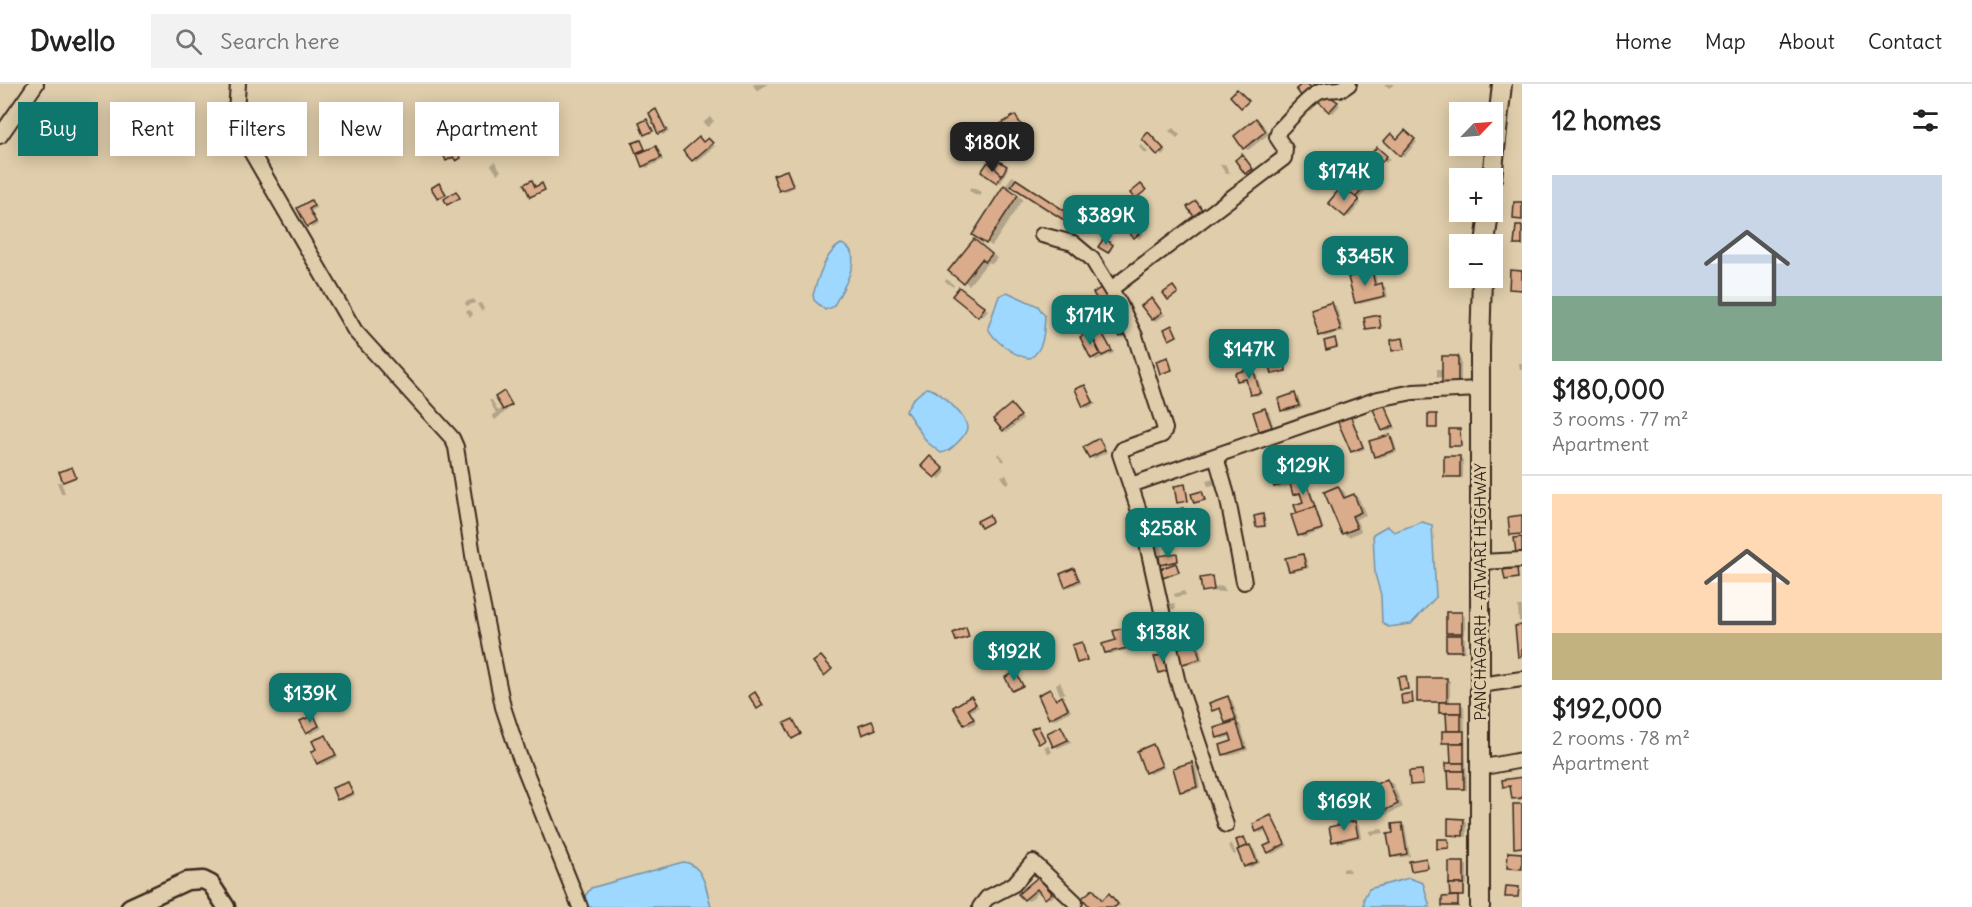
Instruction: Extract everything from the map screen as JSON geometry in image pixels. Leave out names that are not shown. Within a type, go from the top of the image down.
[{"type":"main road","points":[[1493,168],[1502,84]]},
{"type":"main road","name":"PANCHAGARH - ATWARI HIGHWAY","points":[[1480,907],[1482,288]]},
{"type":"street","points":[[0,136],[36,84]]},
{"type":"street","points":[[238,84],[236,111],[246,143],[348,321],[452,438],[456,447],[475,568],[503,707],[580,907]]},
{"type":"street","points":[[1111,289],[1284,158],[1285,149],[1277,137],[1280,130],[1314,96],[1321,91],[1338,91],[1349,84]]},
{"type":"street","points":[[1042,236],[1073,243],[1082,249],[1111,289],[1135,336],[1165,429],[1162,435],[1123,448],[1120,454],[1141,518],[1177,679],[1226,825]]},
{"type":"street","points":[[1131,485],[1395,395],[1432,390],[1480,389]]},
{"type":"street","points":[[1216,457],[1227,495],[1244,582]]},
{"type":"street","points":[[1480,562],[1522,560]]},
{"type":"street","points":[[1480,685],[1522,680]]},
{"type":"street","points":[[1479,768],[1522,760]]},
{"type":"street","points":[[980,907],[987,898],[1014,884],[1033,862],[1075,902]]},
{"type":"street","points":[[130,907],[195,880],[211,884],[226,907]]},
{"type":"water","points":[[841,244],[849,248],[852,255],[850,273],[833,307],[825,310],[814,300],[813,295],[826,260]]},
{"type":"water","points":[[1007,292],[1038,306],[1045,316],[1041,345],[1035,355],[1030,358],[1018,355],[1006,348],[988,328],[999,296]]},
{"type":"water","points":[[926,388],[931,389],[950,403],[962,416],[967,427],[962,438],[948,451],[941,453],[927,442],[906,411],[912,400]]},
{"type":"water","points":[[1422,522],[1432,525],[1436,597],[1411,624],[1388,627],[1382,622],[1381,595],[1375,574],[1373,534],[1387,526],[1394,532]]},
{"type":"water","points":[[683,862],[690,864],[700,872],[711,907],[586,907],[585,896],[591,888]]},
{"type":"water","points":[[1409,878],[1423,883],[1430,907],[1364,907],[1364,898],[1369,889]]},
{"type":"building","points":[[1302,84],[1308,84],[1314,92],[1304,100],[1296,89]]},
{"type":"building","points":[[1237,89],[1249,101],[1241,108],[1230,96]]},
{"type":"building","points":[[1326,94],[1338,102],[1329,112],[1317,101]]},
{"type":"building","points":[[656,109],[666,130],[658,134],[649,113]]},
{"type":"building","points":[[1015,115],[1027,134],[1001,150],[989,131]]},
{"type":"building","points":[[1256,118],[1266,131],[1243,149],[1234,136]]},
{"type":"building","points":[[647,119],[653,131],[644,135],[639,123]]},
{"type":"building","points":[[1405,130],[1415,139],[1400,156],[1384,141],[1391,133],[1397,139]]},
{"type":"building","points":[[1148,132],[1164,149],[1157,155],[1142,139]]},
{"type":"building","points":[[699,137],[703,142],[708,138],[713,143],[692,161],[683,151]]},
{"type":"building","points":[[641,140],[645,149],[636,153],[632,143]]},
{"type":"building","points":[[656,146],[661,158],[642,167],[637,154]]},
{"type":"building","points":[[1377,147],[1387,156],[1382,162],[1377,158],[1365,172],[1359,167]]},
{"type":"building","points":[[1242,154],[1253,169],[1245,174],[1235,160]]},
{"type":"building","points":[[444,156],[460,156],[461,158],[456,161],[453,157],[446,161]]},
{"type":"building","points":[[999,161],[1007,166],[1002,175],[994,170]]},
{"type":"building","points":[[988,162],[1002,175],[997,183],[981,172]]},
{"type":"building","points":[[1357,169],[1370,181],[1355,198],[1342,186]]},
{"type":"building","points":[[787,170],[793,186],[779,191],[773,175]]},
{"type":"building","points":[[1016,179],[1088,226],[1084,233],[1011,186]]},
{"type":"building","points":[[532,180],[535,187],[542,183],[545,190],[530,197],[524,184]]},
{"type":"building","points":[[439,183],[446,194],[438,199],[431,188]]},
{"type":"building","points":[[1141,184],[1146,190],[1135,199],[1130,193]]},
{"type":"building","points":[[1004,185],[1018,195],[986,244],[972,235]]},
{"type":"building","points":[[1342,186],[1359,200],[1345,217],[1328,203]]},
{"type":"building","points":[[456,191],[460,198],[447,205],[444,199]]},
{"type":"building","points":[[311,200],[314,206],[309,209],[316,222],[307,227],[297,208]]},
{"type":"building","points":[[1196,201],[1204,212],[1195,218],[1187,207]]},
{"type":"building","points":[[1514,202],[1522,202],[1522,220],[1513,219]]},
{"type":"building","points":[[1116,207],[1141,232],[1134,238],[1110,214]]},
{"type":"building","points":[[1516,226],[1522,226],[1522,245],[1514,245]]},
{"type":"building","points":[[1104,238],[1113,245],[1108,253],[1098,247]]},
{"type":"building","points":[[974,239],[992,254],[985,262],[982,259],[963,283],[948,271]]},
{"type":"building","points":[[1510,270],[1522,271],[1522,290],[1509,289]]},
{"type":"building","points":[[1372,271],[1375,285],[1382,283],[1385,296],[1355,303],[1348,277]]},
{"type":"building","points":[[1173,286],[1178,293],[1168,300],[1163,293]]},
{"type":"building","points":[[959,287],[985,307],[978,317],[952,296]]},
{"type":"building","points":[[1102,287],[1112,304],[1103,309],[1093,293]]},
{"type":"building","points":[[1152,298],[1162,312],[1152,320],[1141,306]]},
{"type":"building","points":[[1332,302],[1341,330],[1319,336],[1311,309]]},
{"type":"building","points":[[1115,311],[1128,333],[1120,337],[1114,327],[1108,330],[1102,319]]},
{"type":"building","points":[[1379,315],[1381,328],[1366,330],[1364,318]]},
{"type":"building","points":[[1101,320],[1106,328],[1097,333],[1092,325]]},
{"type":"building","points":[[1172,325],[1177,336],[1169,340],[1164,329]]},
{"type":"building","points":[[1089,332],[1100,354],[1091,359],[1080,337]]},
{"type":"building","points":[[1102,333],[1112,351],[1102,356],[1093,338]]},
{"type":"building","points":[[1335,338],[1337,347],[1326,350],[1324,341]]},
{"type":"building","points":[[1403,338],[1405,349],[1392,351],[1391,340]]},
{"type":"building","points":[[1442,356],[1458,356],[1458,383],[1442,383]]},
{"type":"building","points":[[1168,357],[1172,370],[1160,374],[1156,361]]},
{"type":"building","points":[[1285,362],[1286,371],[1272,374],[1270,365]]},
{"type":"building","points":[[1253,368],[1260,393],[1250,395],[1246,379],[1237,381],[1235,373]]},
{"type":"building","points":[[1085,385],[1093,402],[1083,407],[1075,389]]},
{"type":"building","points":[[504,391],[512,405],[503,410],[495,397]]},
{"type":"building","points":[[1295,393],[1299,406],[1281,411],[1278,399]]},
{"type":"building","points":[[1011,404],[1021,416],[1003,431],[993,419]]},
{"type":"building","points":[[1384,404],[1394,426],[1382,431],[1373,409]]},
{"type":"building","points":[[1265,408],[1272,427],[1259,431],[1253,412]]},
{"type":"building","points":[[1428,414],[1437,414],[1437,428],[1428,428]]},
{"type":"building","points":[[1350,415],[1363,447],[1351,452],[1337,420]]},
{"type":"building","points":[[1449,429],[1460,429],[1461,446],[1449,446]]},
{"type":"building","points":[[1390,435],[1395,450],[1374,457],[1369,441]]},
{"type":"building","points":[[1099,438],[1105,450],[1089,458],[1083,447]]},
{"type":"building","points":[[930,456],[944,469],[935,478],[921,466]]},
{"type":"building","points":[[1444,456],[1460,456],[1460,477],[1444,477]]},
{"type":"building","points":[[1276,460],[1280,476],[1295,472],[1298,481],[1274,487],[1267,462]]},
{"type":"building","points":[[72,467],[76,477],[63,482],[59,472]]},
{"type":"building","points":[[1305,479],[1315,507],[1297,513],[1294,505],[1303,502],[1300,493],[1293,495],[1290,484]]},
{"type":"building","points":[[1185,484],[1188,501],[1177,503],[1174,486]]},
{"type":"building","points":[[1338,486],[1344,498],[1354,494],[1361,512],[1352,516],[1357,528],[1342,534],[1324,492]]},
{"type":"building","points":[[1202,491],[1205,500],[1194,503],[1191,494]]},
{"type":"building","points":[[1315,507],[1322,529],[1298,536],[1291,515]]},
{"type":"building","points":[[1183,508],[1186,518],[1174,520],[1172,511]]},
{"type":"building","points":[[1263,514],[1265,526],[1256,527],[1254,516]]},
{"type":"building","points":[[989,515],[992,522],[981,528],[977,521]]},
{"type":"building","points":[[1522,515],[1522,534],[1510,535],[1508,517]]},
{"type":"building","points":[[1522,537],[1522,552],[1516,553],[1514,538]]},
{"type":"building","points":[[1177,553],[1178,561],[1160,565],[1159,556]]},
{"type":"building","points":[[1303,554],[1306,567],[1289,571],[1285,558]]},
{"type":"building","points":[[1176,563],[1179,572],[1163,578],[1160,569]]},
{"type":"building","points":[[1074,568],[1079,580],[1065,587],[1060,574]]},
{"type":"building","points":[[1517,568],[1518,578],[1505,580],[1503,570]]},
{"type":"building","points":[[1212,576],[1214,590],[1202,592],[1200,578]]},
{"type":"building","points":[[1446,612],[1462,612],[1462,633],[1446,633]]},
{"type":"building","points":[[1194,619],[1197,628],[1184,631],[1182,623]]},
{"type":"building","points":[[1522,625],[1522,656],[1518,657],[1515,626]]},
{"type":"building","points":[[966,627],[969,637],[956,641],[953,633]]},
{"type":"building","points":[[1127,627],[1132,647],[1105,653],[1102,644],[1116,640],[1113,631]]},
{"type":"building","points":[[1156,630],[1160,643],[1144,648],[1140,635]]},
{"type":"building","points":[[1446,635],[1462,635],[1462,651],[1446,651]]},
{"type":"building","points":[[1082,642],[1087,660],[1077,663],[1072,645]]},
{"type":"building","points":[[1196,643],[1200,659],[1179,665],[1174,649]]},
{"type":"building","points":[[1167,653],[1172,669],[1159,673],[1154,657]]},
{"type":"building","points":[[821,656],[832,669],[824,676],[813,662]]},
{"type":"building","points":[[1016,672],[1023,686],[1012,691],[1005,677]]},
{"type":"building","points":[[1406,676],[1408,689],[1400,690],[1398,677]]},
{"type":"building","points":[[1417,678],[1447,678],[1447,702],[1417,702]]},
{"type":"building","points":[[1050,689],[1056,700],[1062,696],[1068,709],[1049,719],[1038,695]]},
{"type":"building","points":[[755,692],[763,705],[757,709],[749,696]]},
{"type":"building","points":[[1412,693],[1413,703],[1402,704],[1401,695]]},
{"type":"building","points":[[971,696],[976,704],[968,709],[974,719],[964,725],[953,707]]},
{"type":"building","points":[[1228,696],[1236,719],[1225,723],[1220,708],[1212,711],[1209,703]]},
{"type":"building","points":[[1439,702],[1461,702],[1461,713],[1439,713]]},
{"type":"building","points":[[1446,713],[1461,713],[1461,731],[1447,731]]},
{"type":"building","points":[[314,715],[319,726],[306,733],[300,721]]},
{"type":"building","points":[[793,719],[801,734],[792,739],[784,723]]},
{"type":"building","points":[[872,721],[876,729],[862,735],[859,726]]},
{"type":"building","points":[[1236,721],[1245,748],[1223,755],[1220,745],[1232,741],[1230,734],[1217,738],[1214,728]]},
{"type":"building","points":[[1038,726],[1045,740],[1039,744],[1031,729]]},
{"type":"building","points":[[1061,726],[1068,740],[1053,747],[1047,733]]},
{"type":"building","points":[[1442,731],[1464,731],[1464,743],[1442,743]]},
{"type":"building","points":[[326,735],[336,755],[317,764],[311,752],[316,749],[312,741]]},
{"type":"building","points":[[1450,743],[1464,743],[1464,763],[1451,763]]},
{"type":"building","points":[[1153,744],[1162,766],[1145,773],[1137,751]]},
{"type":"building","points":[[1192,762],[1197,787],[1180,792],[1173,768]]},
{"type":"building","points":[[1446,763],[1464,763],[1464,771],[1446,771]]},
{"type":"building","points":[[1422,770],[1423,784],[1410,785],[1409,771]]},
{"type":"building","points":[[1448,771],[1464,771],[1464,789],[1449,789]]},
{"type":"building","points":[[1522,777],[1522,798],[1512,799],[1510,786],[1503,787],[1502,780]]},
{"type":"building","points":[[1387,779],[1398,804],[1371,817],[1359,792]]},
{"type":"building","points":[[348,782],[353,793],[337,800],[332,788]]},
{"type":"building","points":[[1513,804],[1522,804],[1522,847],[1514,848]]},
{"type":"building","points":[[1271,815],[1285,844],[1268,853],[1264,846],[1271,843],[1264,828],[1256,832],[1253,824]]},
{"type":"building","points":[[1448,818],[1464,819],[1463,836],[1448,835]]},
{"type":"building","points":[[1355,821],[1358,836],[1332,842],[1329,827]]},
{"type":"building","points":[[1402,823],[1407,854],[1391,857],[1387,834],[1393,833],[1392,824]]},
{"type":"building","points":[[1244,837],[1248,846],[1239,849],[1236,840]]},
{"type":"building","points":[[1437,839],[1448,839],[1449,848],[1437,849]]},
{"type":"building","points":[[1250,845],[1257,862],[1244,867],[1237,850]]},
{"type":"building","points":[[1508,852],[1522,853],[1522,869],[1507,868]]},
{"type":"building","points":[[1426,858],[1428,868],[1411,871],[1409,861]]},
{"type":"building","points":[[1449,862],[1464,862],[1464,884],[1449,884]]},
{"type":"building","points":[[1038,877],[1052,893],[1045,899],[1037,889],[1024,900],[1018,894]]},
{"type":"building","points":[[1449,884],[1464,884],[1464,896],[1450,896]]},
{"type":"building","points":[[1506,886],[1519,887],[1518,897],[1505,897]]},
{"type":"building","points":[[1093,889],[1102,900],[1109,893],[1118,904],[1115,907],[1090,907],[1082,898]]},
{"type":"building","points":[[1458,896],[1458,906],[1442,906],[1442,897]]}]
